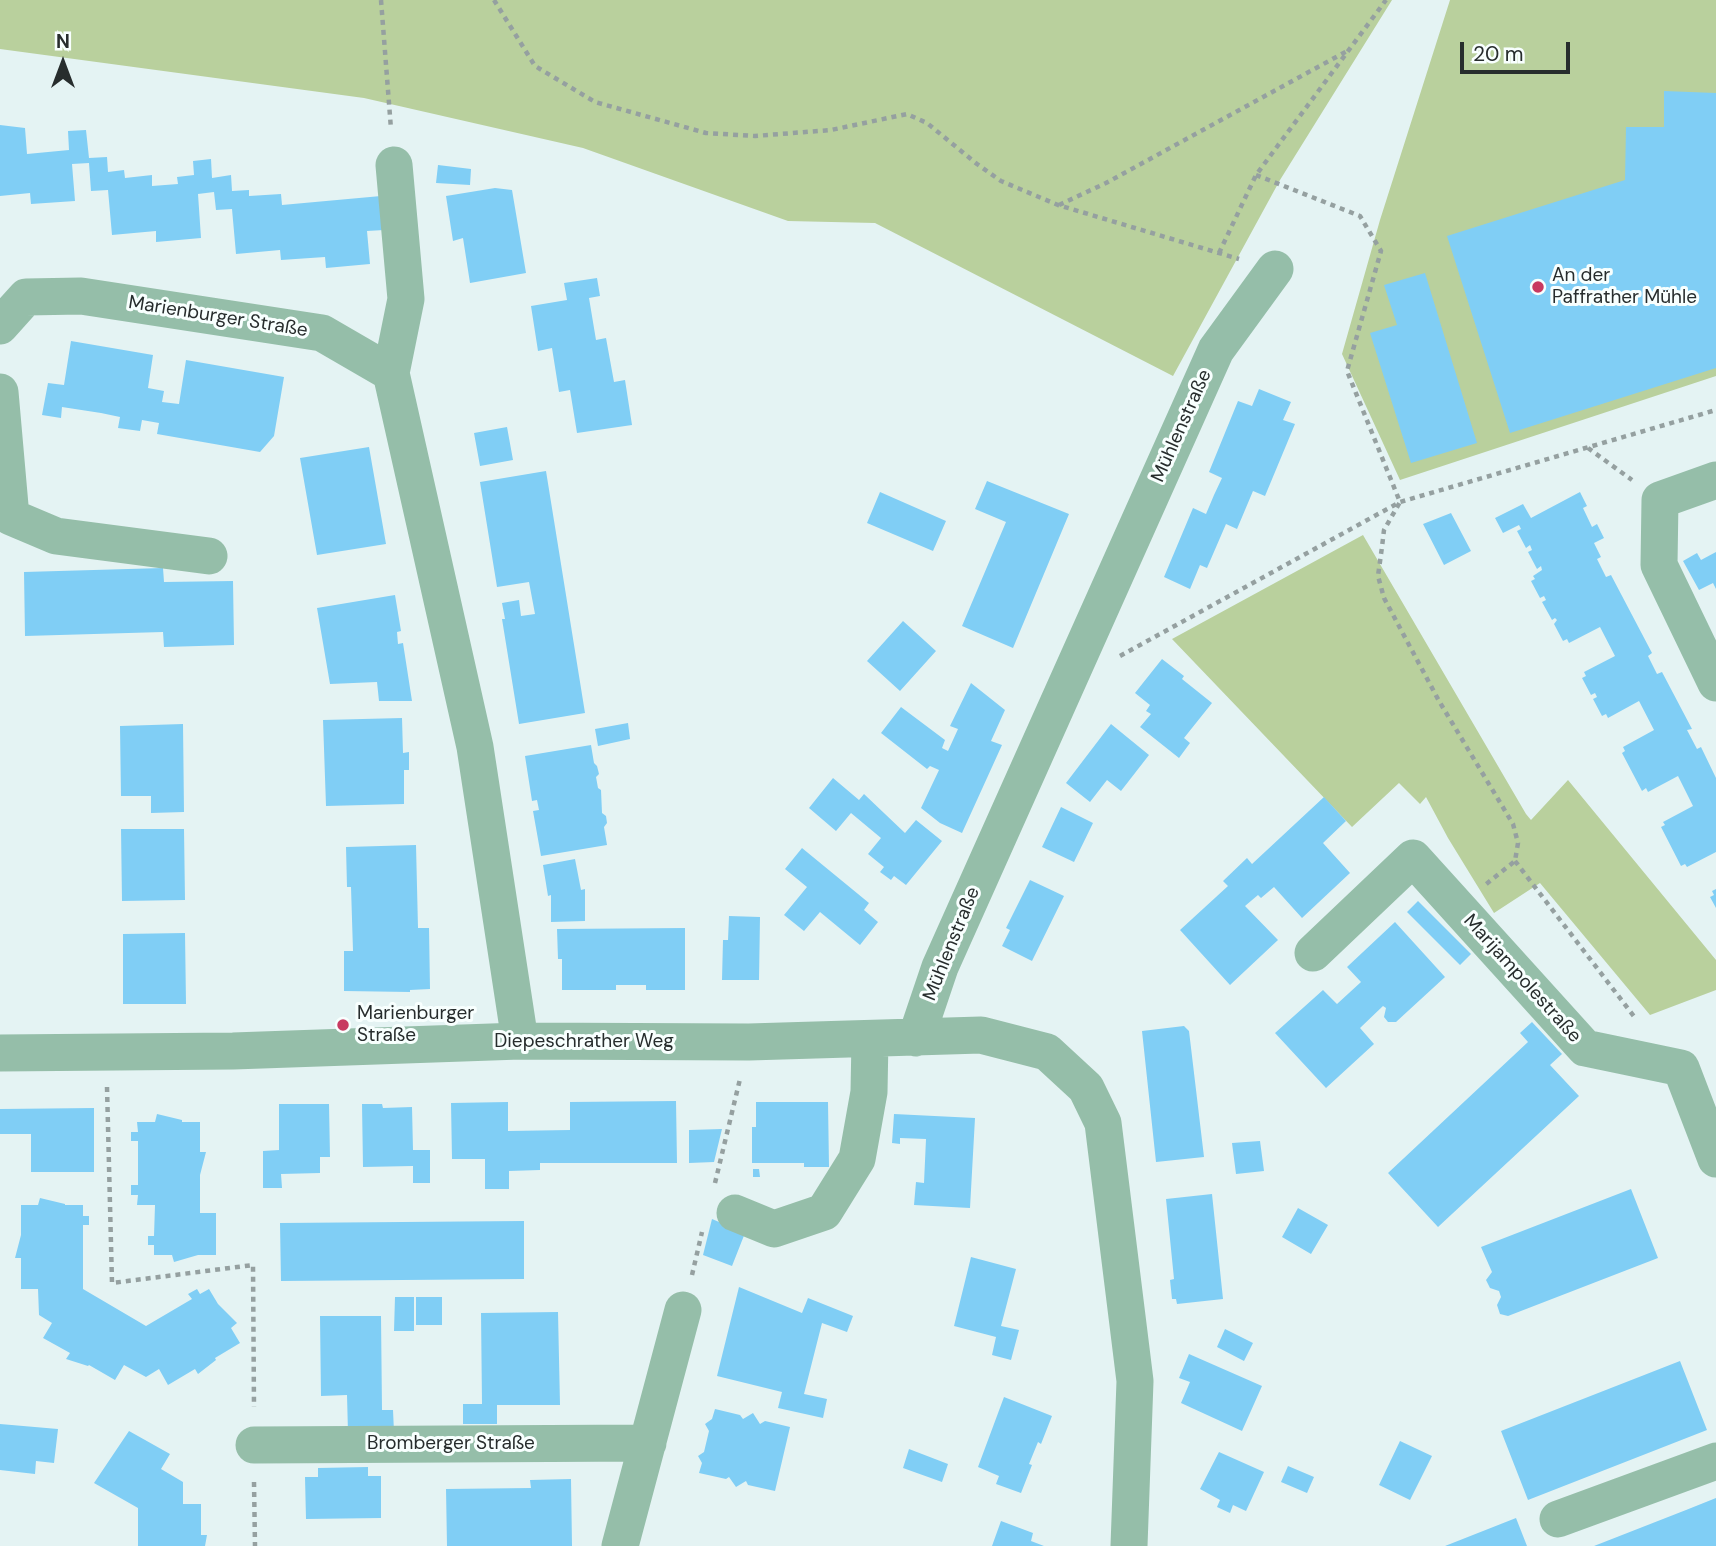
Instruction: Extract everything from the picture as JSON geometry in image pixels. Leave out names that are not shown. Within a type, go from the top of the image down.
[{"type":"street","points":[[394,165],[406,299],[391,373],[475,747],[520,1041]]},
{"type":"street","name":"Mühlenstraße","points":[[916,1038],[940,967],[1216,350],[1275,269]]},
{"type":"street","name":"Marienburger Straße","points":[[0,326],[26,297],[81,296],[322,333],[391,373]]},
{"type":"street","points":[[0,393],[11,517],[55,536],[209,556]]},
{"type":"street","points":[[1716,480],[1660,500],[1659,565],[1716,683]]},
{"type":"street","name":"Marijampolestraße","points":[[1313,953],[1413,858],[1585,1048],[1681,1069]]},
{"type":"street","points":[[916,1038],[981,1035],[1047,1052],[1086,1088],[1103,1123],[1135,1381],[1129,1546]]},
{"type":"street","name":"Diepeschrather Weg","points":[[0,1053],[233,1051],[520,1041],[749,1042],[916,1038]]},
{"type":"street","points":[[724,1201],[774,1229],[824,1212],[857,1158],[869,1092],[870,1039]]},
{"type":"street","points":[[1681,1069],[1716,1159]]},
{"type":"street","points":[[620,1546],[683,1310]]},
{"type":"street","name":"Bromberger Straße","points":[[254,1445],[648,1443]]},
{"type":"street","points":[[1558,1519],[1716,1461]]},
{"type":"path","points":[[381,0],[394,165]]},
{"type":"path","points":[[494,0],[535,66],[595,102],[706,133],[755,136],[831,130],[907,114],[927,123],[1001,181],[1058,205],[1219,253],[1256,175],[1386,0]]},
{"type":"path","points":[[1058,205],[1106,183],[1349,50]]},
{"type":"path","points":[[1256,175],[1360,216],[1381,251],[1347,371],[1400,502]]},
{"type":"path","points":[[1064,687],[1400,502],[1716,410]]},
{"type":"path","points":[[1588,447],[1660,500]]},
{"type":"path","points":[[1400,502],[1384,530],[1378,576],[1384,598],[1438,701],[1513,824],[1518,843],[1515,861],[1457,907]]},
{"type":"path","points":[[1515,861],[1635,1018],[1681,1069]]},
{"type":"path","points":[[724,1201],[749,1042]]},
{"type":"path","points":[[106,1051],[112,1283],[253,1265],[255,1546]]},
{"type":"path","points":[[683,1310],[703,1229]]},
{"type":"green space","points":[[0,0],[1392,0],[1280,180],[1173,376],[875,223],[788,221],[583,148],[364,98],[0,49]]},
{"type":"green space","name":"An der Paffrather Mühle","points":[[1450,0],[1716,0],[1716,376],[1400,480],[1342,354],[1380,220]]},
{"type":"green space","points":[[1363,535],[1526,814],[1531,820],[1568,780],[1716,960],[1716,990],[1650,1015],[1540,883],[1494,913],[1426,797],[1420,804],[1399,783],[1352,827],[1172,639]]},
{"type":"building","points":[[1664,91],[1716,93],[1716,368],[1510,433],[1447,236],[1625,180],[1626,127],[1664,127]]},
{"type":"building","points":[[0,125],[25,128],[27,154],[69,150],[68,131],[86,130],[89,158],[107,157],[108,172],[124,170],[125,178],[152,175],[152,186],[178,184],[177,177],[194,175],[193,161],[211,159],[212,178],[231,175],[232,191],[249,190],[249,196],[281,194],[282,205],[381,196],[384,230],[367,231],[370,264],[326,268],[325,257],[281,260],[280,250],[236,254],[232,209],[216,210],[214,192],[198,194],[201,238],[156,242],[156,231],[112,235],[108,190],[91,191],[89,163],[72,164],[75,201],[31,204],[30,193],[0,196]]},
{"type":"building","points":[[438,165],[471,169],[470,185],[436,183]]},
{"type":"building","points":[[495,188],[512,190],[526,273],[470,283],[463,238],[453,241],[446,196]]},
{"type":"building","points":[[1425,273],[1477,443],[1411,463],[1370,333],[1397,325],[1384,285]]},
{"type":"building","points":[[597,278],[600,296],[589,298],[596,340],[606,338],[614,382],[625,380],[632,425],[577,433],[570,390],[559,392],[552,348],[538,351],[531,306],[567,300],[564,283]]},
{"type":"building","points":[[71,341],[153,355],[148,388],[164,391],[162,402],[179,404],[186,360],[284,377],[274,436],[260,452],[157,434],[159,423],[142,420],[140,431],[118,428],[120,417],[101,413],[62,407],[61,418],[42,415],[48,383],[64,385]]},
{"type":"building","points":[[1259,389],[1291,402],[1283,420],[1295,424],[1265,496],[1253,491],[1237,529],[1226,524],[1207,568],[1200,565],[1190,589],[1164,577],[1193,508],[1206,514],[1222,478],[1209,472],[1238,401],[1252,406]]},
{"type":"building","points":[[507,427],[513,460],[480,466],[474,433]]},
{"type":"building","points":[[369,447],[386,544],[317,555],[300,458]]},
{"type":"building","points":[[546,471],[585,713],[519,724],[502,619],[505,619],[502,603],[519,600],[521,616],[535,614],[529,582],[497,587],[480,482]]},
{"type":"building","points":[[987,481],[1069,514],[1013,648],[962,626],[1006,522],[975,509]]},
{"type":"building","points":[[880,492],[946,521],[933,551],[867,523]]},
{"type":"building","points":[[1580,492],[1587,506],[1583,508],[1592,527],[1597,524],[1604,538],[1594,543],[1601,557],[1597,559],[1606,577],[1611,575],[1652,653],[1648,656],[1657,674],[1662,672],[1692,729],[1687,730],[1697,749],[1701,747],[1716,778],[1716,852],[1687,867],[1685,864],[1681,866],[1661,827],[1665,825],[1663,822],[1693,806],[1678,776],[1648,792],[1646,788],[1642,791],[1622,753],[1625,751],[1623,747],[1654,730],[1639,701],[1608,718],[1606,714],[1602,716],[1593,699],[1597,697],[1595,693],[1591,695],[1582,678],[1586,676],[1584,672],[1615,656],[1600,627],[1569,643],[1567,639],[1563,641],[1554,624],[1557,620],[1552,620],[1542,602],[1546,600],[1544,596],[1540,598],[1531,581],[1535,579],[1533,576],[1542,570],[1541,566],[1537,569],[1528,552],[1532,550],[1530,545],[1526,548],[1517,531],[1521,529],[1519,525],[1503,533],[1495,518],[1523,504],[1531,518]]},
{"type":"building","points":[[1451,513],[1471,551],[1444,565],[1423,524]]},
{"type":"building","points":[[1716,552],[1716,589],[1713,583],[1699,590],[1683,561],[1697,553],[1701,560]]},
{"type":"building","points":[[163,568],[164,582],[233,581],[234,645],[164,647],[163,632],[25,636],[24,572]]},
{"type":"building","points":[[395,595],[401,631],[397,632],[398,644],[403,643],[412,701],[379,701],[377,682],[330,684],[317,608]]},
{"type":"building","points":[[903,621],[936,651],[900,691],[867,661]]},
{"type":"building","points":[[1162,659],[1212,703],[1184,738],[1190,743],[1179,758],[1140,727],[1151,714],[1146,711],[1150,705],[1135,693]]},
{"type":"building","points":[[971,683],[1005,710],[991,741],[1002,745],[962,833],[940,823],[921,808],[939,770],[930,766],[927,769],[881,733],[901,707],[945,740],[942,748],[948,751],[958,729],[950,726]]},
{"type":"building","points":[[402,718],[403,753],[409,752],[409,770],[404,770],[404,804],[326,806],[323,720]]},
{"type":"building","points":[[628,723],[630,739],[598,746],[595,729]]},
{"type":"building","points":[[183,724],[184,812],[151,813],[151,796],[121,796],[120,726]]},
{"type":"building","points":[[1111,724],[1149,755],[1121,791],[1107,780],[1090,802],[1066,783]]},
{"type":"building","points":[[591,745],[599,774],[596,777],[601,790],[602,813],[606,816],[607,823],[604,827],[607,845],[541,856],[533,811],[539,810],[537,800],[532,801],[525,756]]},
{"type":"building","points":[[833,778],[859,800],[864,794],[905,833],[916,820],[942,841],[906,885],[894,876],[891,880],[880,872],[884,867],[868,854],[881,838],[851,813],[836,831],[809,808]]},
{"type":"building","points":[[1324,797],[1346,821],[1323,843],[1350,873],[1302,918],[1274,887],[1245,906],[1278,940],[1230,985],[1180,930],[1228,886],[1223,881],[1247,858],[1252,864]]},
{"type":"building","points":[[1061,807],[1093,823],[1074,862],[1042,847]]},
{"type":"building","points":[[121,829],[184,829],[185,900],[122,901]]},
{"type":"building","points":[[416,845],[418,928],[429,928],[430,989],[410,992],[344,991],[344,951],[353,951],[351,887],[347,887],[346,847]]},
{"type":"building","points":[[802,848],[869,903],[864,910],[878,922],[860,945],[820,912],[804,931],[784,915],[807,887],[785,869]]},
{"type":"building","points":[[575,859],[581,890],[585,889],[585,921],[551,922],[551,895],[548,896],[543,865]]},
{"type":"building","points":[[1030,880],[1064,896],[1032,961],[1002,946],[1010,930],[1006,928]]},
{"type":"building","points":[[1716,889],[1716,908],[1710,897]]},
{"type":"building","points":[[1418,901],[1471,954],[1460,965],[1407,912]]},
{"type":"building","points":[[729,916],[760,917],[759,980],[722,980],[723,940],[728,940]]},
{"type":"building","points":[[1395,922],[1445,977],[1396,1022],[1388,1022],[1384,1017],[1386,1008],[1383,1006],[1360,1028],[1374,1044],[1326,1088],[1275,1033],[1323,990],[1337,1004],[1361,982],[1347,967]]},
{"type":"building","points":[[685,928],[685,990],[646,990],[646,985],[616,985],[616,990],[562,990],[562,959],[558,959],[557,929]]},
{"type":"building","points":[[185,933],[186,1004],[123,1004],[123,934]]},
{"type":"building","points":[[1532,1022],[1562,1054],[1550,1065],[1579,1096],[1438,1227],[1388,1173],[1528,1042],[1520,1033]]},
{"type":"building","points":[[1184,1026],[1189,1031],[1204,1157],[1156,1162],[1142,1031]]},
{"type":"building","points":[[676,1101],[677,1163],[540,1163],[540,1170],[509,1171],[509,1189],[485,1189],[485,1159],[452,1159],[451,1103],[508,1102],[508,1131],[570,1130],[570,1102]]},
{"type":"building","points":[[756,1102],[828,1102],[829,1167],[804,1167],[804,1163],[752,1163],[752,1127],[756,1127]]},
{"type":"building","points":[[279,1104],[329,1104],[330,1157],[320,1157],[320,1173],[281,1174],[282,1188],[263,1188],[263,1151],[279,1150]]},
{"type":"building","points":[[362,1104],[382,1104],[383,1108],[412,1107],[413,1150],[430,1150],[430,1183],[413,1183],[413,1166],[363,1167]]},
{"type":"building","points":[[94,1108],[94,1172],[31,1172],[31,1134],[0,1134],[0,1109]]},
{"type":"building","points":[[157,1114],[182,1122],[200,1122],[200,1152],[206,1152],[200,1175],[200,1213],[216,1213],[216,1255],[198,1255],[174,1262],[172,1255],[154,1255],[154,1245],[148,1245],[148,1236],[154,1236],[155,1205],[137,1205],[138,1195],[131,1195],[131,1185],[138,1185],[138,1141],[131,1141],[131,1132],[138,1132],[137,1122],[155,1122]]},
{"type":"building","points":[[894,1114],[975,1118],[970,1208],[914,1205],[916,1182],[924,1183],[926,1139],[900,1138],[900,1144],[892,1143]]},
{"type":"building","points":[[722,1129],[714,1162],[689,1163],[689,1130]]},
{"type":"building","points":[[1260,1141],[1264,1171],[1236,1174],[1232,1143]]},
{"type":"building","points":[[753,1169],[759,1169],[760,1177],[753,1177]]},
{"type":"building","points":[[1631,1189],[1658,1258],[1508,1316],[1500,1314],[1497,1305],[1501,1297],[1499,1291],[1490,1288],[1486,1280],[1492,1272],[1481,1247]]},
{"type":"building","points":[[1212,1194],[1223,1299],[1177,1304],[1176,1299],[1172,1299],[1170,1280],[1174,1279],[1166,1199]]},
{"type":"building","points":[[40,1198],[65,1205],[83,1205],[83,1216],[89,1216],[89,1225],[83,1225],[83,1289],[146,1326],[192,1299],[188,1294],[197,1289],[200,1294],[209,1289],[218,1304],[237,1323],[231,1328],[240,1343],[215,1358],[216,1360],[198,1374],[195,1369],[168,1385],[159,1369],[146,1377],[124,1365],[115,1380],[89,1365],[66,1359],[70,1353],[43,1338],[52,1323],[39,1315],[38,1289],[21,1289],[21,1258],[15,1258],[21,1235],[21,1205],[38,1205]]},
{"type":"building","points":[[1298,1208],[1328,1225],[1311,1254],[1282,1237]]},
{"type":"building","points":[[712,1219],[745,1233],[732,1266],[703,1255]]},
{"type":"building","points":[[524,1221],[524,1279],[281,1281],[280,1223]]},
{"type":"building","points":[[971,1257],[1016,1269],[1001,1326],[1019,1330],[1011,1360],[992,1355],[996,1337],[954,1326]]},
{"type":"building","points":[[739,1287],[802,1313],[808,1298],[853,1316],[847,1332],[822,1323],[804,1394],[827,1399],[823,1418],[778,1408],[782,1392],[717,1376]]},
{"type":"building","points":[[395,1297],[414,1297],[414,1331],[394,1331]]},
{"type":"building","points":[[416,1297],[442,1297],[442,1325],[416,1325]]},
{"type":"building","points":[[558,1312],[560,1405],[497,1405],[497,1424],[463,1424],[463,1404],[482,1404],[481,1313]]},
{"type":"building","points":[[320,1316],[381,1316],[382,1410],[393,1410],[394,1432],[348,1433],[347,1395],[321,1396]]},
{"type":"building","points":[[1225,1329],[1253,1343],[1244,1361],[1217,1347]]},
{"type":"building","points":[[1189,1354],[1262,1386],[1242,1431],[1181,1403],[1190,1382],[1179,1378]]},
{"type":"building","points":[[1680,1361],[1707,1430],[1528,1500],[1501,1431]]},
{"type":"building","points":[[1004,1397],[1052,1416],[1041,1444],[1038,1442],[1029,1464],[1032,1465],[1021,1493],[996,1484],[999,1476],[978,1467]]},
{"type":"building","points":[[715,1409],[740,1415],[743,1419],[753,1413],[760,1424],[765,1421],[790,1427],[775,1491],[748,1485],[746,1481],[736,1487],[729,1477],[726,1479],[699,1473],[702,1463],[698,1456],[704,1452],[709,1431],[705,1424],[712,1419]]},
{"type":"building","points":[[0,1424],[58,1429],[54,1463],[36,1461],[35,1474],[0,1470]]},
{"type":"building","points":[[129,1431],[170,1454],[161,1469],[183,1482],[183,1504],[201,1504],[201,1535],[207,1535],[205,1546],[138,1546],[138,1508],[94,1483]]},
{"type":"building","points":[[1400,1441],[1432,1456],[1410,1500],[1379,1485]]},
{"type":"building","points":[[909,1449],[948,1464],[942,1482],[903,1468]]},
{"type":"building","points":[[1219,1452],[1264,1472],[1246,1511],[1233,1505],[1230,1513],[1217,1507],[1220,1500],[1200,1489]]},
{"type":"building","points":[[1288,1466],[1314,1477],[1307,1493],[1281,1482]]},
{"type":"building","points":[[368,1467],[368,1476],[381,1476],[381,1518],[306,1519],[305,1477],[318,1477],[318,1468]]},
{"type":"building","points":[[571,1479],[572,1546],[447,1546],[446,1489],[531,1488],[530,1480]]},
{"type":"building","points":[[1716,1498],[1716,1546],[1594,1546],[1686,1510]]},
{"type":"building","points":[[1516,1518],[1527,1546],[1445,1546]]},
{"type":"building","points":[[1001,1521],[1033,1533],[1031,1541],[1044,1546],[992,1546]]},
{"type":"place","name":"An der Paffrather Mühle","points":[[1538,287]]},
{"type":"place","name":"Marienburger Straße","points":[[343,1025]]}]
